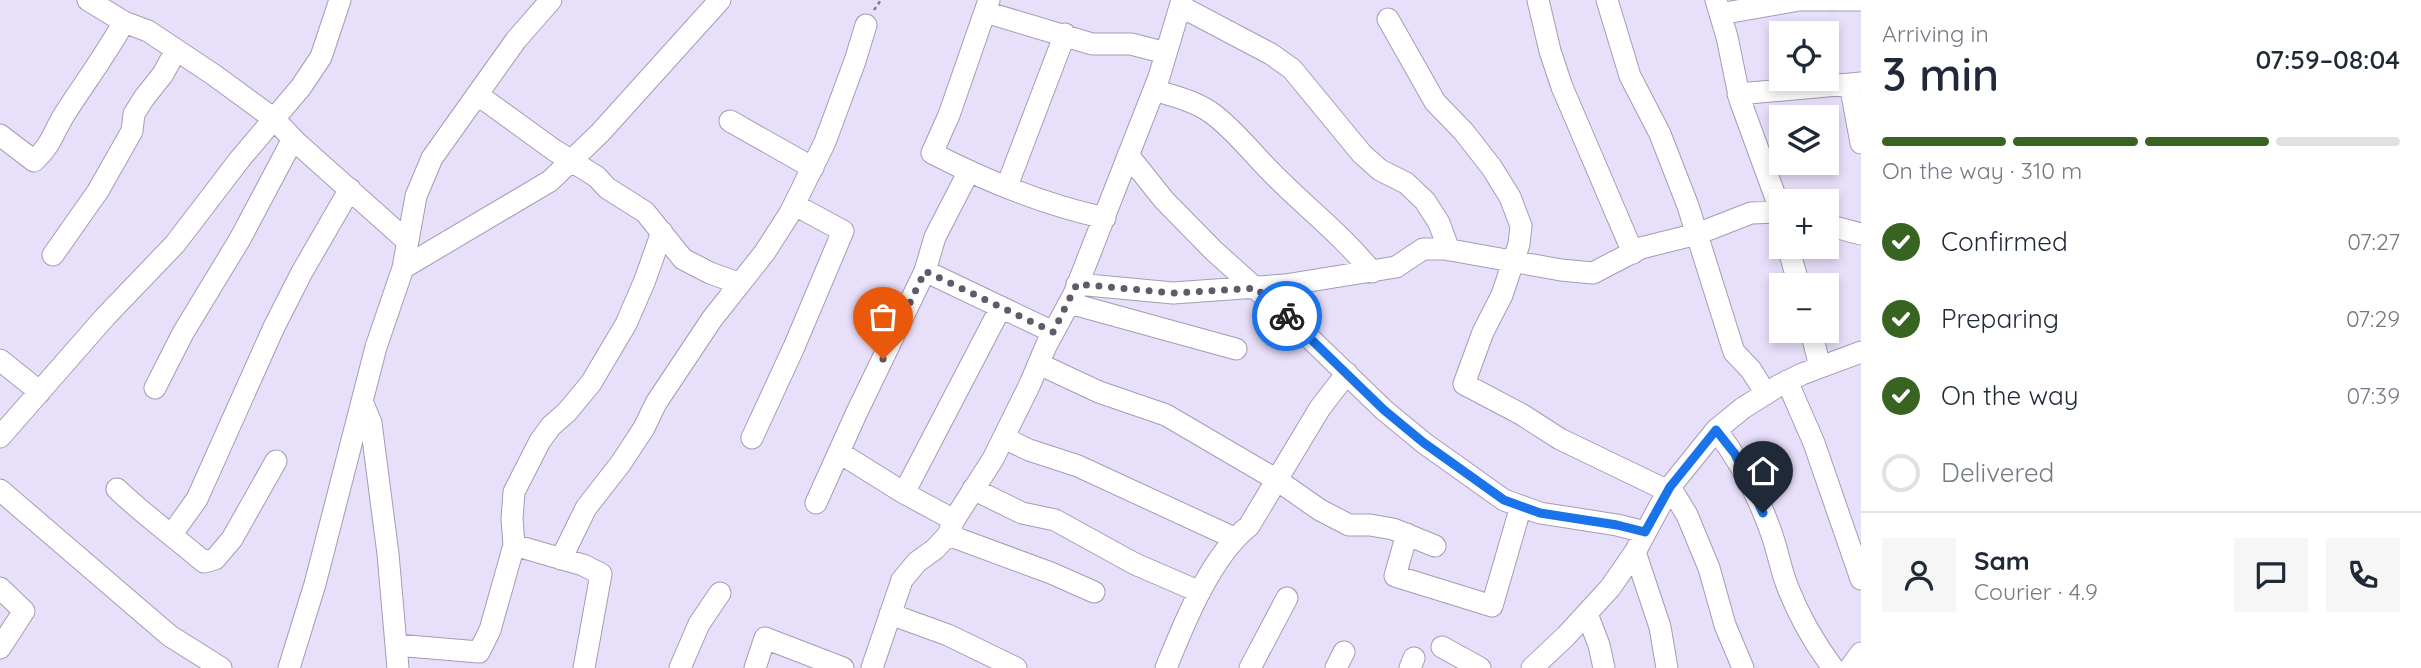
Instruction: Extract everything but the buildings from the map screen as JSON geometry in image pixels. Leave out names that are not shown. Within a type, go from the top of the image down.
[{"type":"street","points":[[88,0],[124,22],[148,31],[274,119],[407,241]]},
{"type":"street","points":[[0,438],[105,317],[175,244],[240,159],[301,87],[321,57],[341,0]]},
{"type":"street","points":[[289,668],[315,584],[376,346],[403,268],[416,196],[432,158],[516,40],[551,0]]},
{"type":"street","points":[[403,268],[550,181],[651,78],[720,0]]},
{"type":"street","points":[[1538,0],[1562,87],[1633,253]]},
{"type":"street","points":[[1607,0],[1630,76],[1660,134],[1688,206],[1734,352],[1751,370],[1766,394]]},
{"type":"street","points":[[1772,189],[1738,94],[1718,7],[1799,1],[1861,1]]},
{"type":"street","points":[[872,668],[902,580],[917,562],[935,549],[951,528],[1004,438],[1073,294],[1154,90],[1181,3],[1263,49],[1292,69],[1362,154],[1380,170],[1406,183],[1425,201],[1439,223],[1449,250]]},
{"type":"street","points":[[1105,218],[1078,212],[1007,186],[932,153],[949,115],[987,6],[1024,25],[1065,34],[1092,44],[1130,44],[1166,53]]},
{"type":"street","points":[[1388,19],[1436,102],[1464,131],[1492,168],[1510,197],[1521,226],[1519,244],[1502,295],[1483,332],[1464,384],[1521,414],[1560,439],[1669,489],[1687,515],[1709,568],[1725,625],[1743,668]]},
{"type":"street","points":[[0,135],[34,160],[48,147],[62,118],[124,22]]},
{"type":"street","points":[[561,559],[586,508],[621,463],[644,428],[656,403],[738,283],[765,251],[794,205],[813,168],[855,61],[866,25]]},
{"type":"street","points":[[1007,186],[1065,34]]},
{"type":"street","points":[[53,255],[98,191],[132,131],[134,114],[163,74],[176,50]]},
{"type":"street","points":[[1738,94],[1855,84],[1861,143]]},
{"type":"street","points":[[1154,90],[1211,112],[1233,131],[1296,197],[1355,251],[1372,272]]},
{"type":"street","points":[[478,95],[597,177],[607,188],[645,212],[683,259],[738,283]]},
{"type":"street","points":[[730,121],[813,168]]},
{"type":"street","points":[[155,388],[183,333],[240,239],[293,139]]},
{"type":"street","points":[[1128,155],[1164,200],[1214,251],[1384,410],[1424,443],[1504,500],[1540,513],[1645,532]]},
{"type":"street","points":[[816,503],[925,271],[935,237],[970,171]]},
{"type":"street","points":[[172,534],[197,499],[274,327],[350,189]]},
{"type":"street","points":[[752,438],[843,230],[794,205]]},
{"type":"street","points":[[1073,294],[1173,293],[1256,288],[1396,267],[1423,249],[1449,250],[1593,273],[1641,248],[1696,234],[1751,213],[1769,213]]},
{"type":"street","points":[[1839,228],[1861,234]]},
{"type":"street","points":[[396,645],[479,652],[489,630],[514,545],[514,492],[540,441],[591,383],[626,324],[662,232]]},
{"type":"street","points":[[925,271],[1053,332]]},
{"type":"street","points":[[1073,294],[1236,349]]},
{"type":"street","points":[[904,493],[1001,307]]},
{"type":"street","points":[[1814,343],[1820,367]]},
{"type":"street","points":[[1536,666],[1610,588],[1635,552],[1669,489],[1716,430],[1787,381],[1820,367],[1859,358]]},
{"type":"street","points":[[0,360],[40,392]]},
{"type":"street","points":[[1039,364],[1099,391],[1166,415],[1349,525],[1370,525],[1407,534],[1435,546]]},
{"type":"street","points":[[1166,668],[1200,592],[1234,538],[1249,526],[1320,408],[1347,373]]},
{"type":"street","points":[[1787,381],[1814,443],[1861,579]]},
{"type":"street","points":[[362,401],[370,423],[388,554],[398,668]]},
{"type":"street","points":[[1716,430],[1735,454],[1754,490],[1772,536],[1787,587],[1820,651],[1833,668]]},
{"type":"street","points":[[1004,438],[1029,450],[1079,466],[1234,538]]},
{"type":"street","points":[[840,453],[904,493],[951,528],[1094,592]]},
{"type":"street","points":[[117,489],[147,517],[172,534],[204,562],[215,559],[232,539],[275,460]]},
{"type":"street","points":[[973,489],[1022,513],[1055,520],[1135,564],[1200,592]]},
{"type":"street","points":[[0,490],[170,636],[221,668]]},
{"type":"street","points":[[1407,534],[1395,576],[1492,606],[1521,506]]},
{"type":"street","points":[[514,545],[583,565],[601,574],[584,668]]},
{"type":"street","points":[[1635,552],[1660,627],[1667,668]]},
{"type":"street","points":[[0,588],[24,611],[0,648]]},
{"type":"street","points":[[680,668],[699,624],[720,593]]},
{"type":"street","points":[[1250,668],[1287,598]]},
{"type":"street","points":[[890,614],[948,635],[1016,668]]},
{"type":"street","points":[[1587,614],[1599,645],[1604,668]]},
{"type":"street","points":[[755,668],[765,638],[843,668]]},
{"type":"street","points":[[1442,647],[1480,668]]},
{"type":"street","points":[[1850,668],[1861,653]]},
{"type":"way so far","points":[[883,359],[925,271],[1053,332],[1077,284],[1173,293],[1256,288],[1287,316]]},
{"type":"route","points":[[1287,316],[1384,410],[1424,443],[1504,500],[1540,513],[1645,532],[1670,487],[1716,430],[1735,454],[1763,513]]}]
